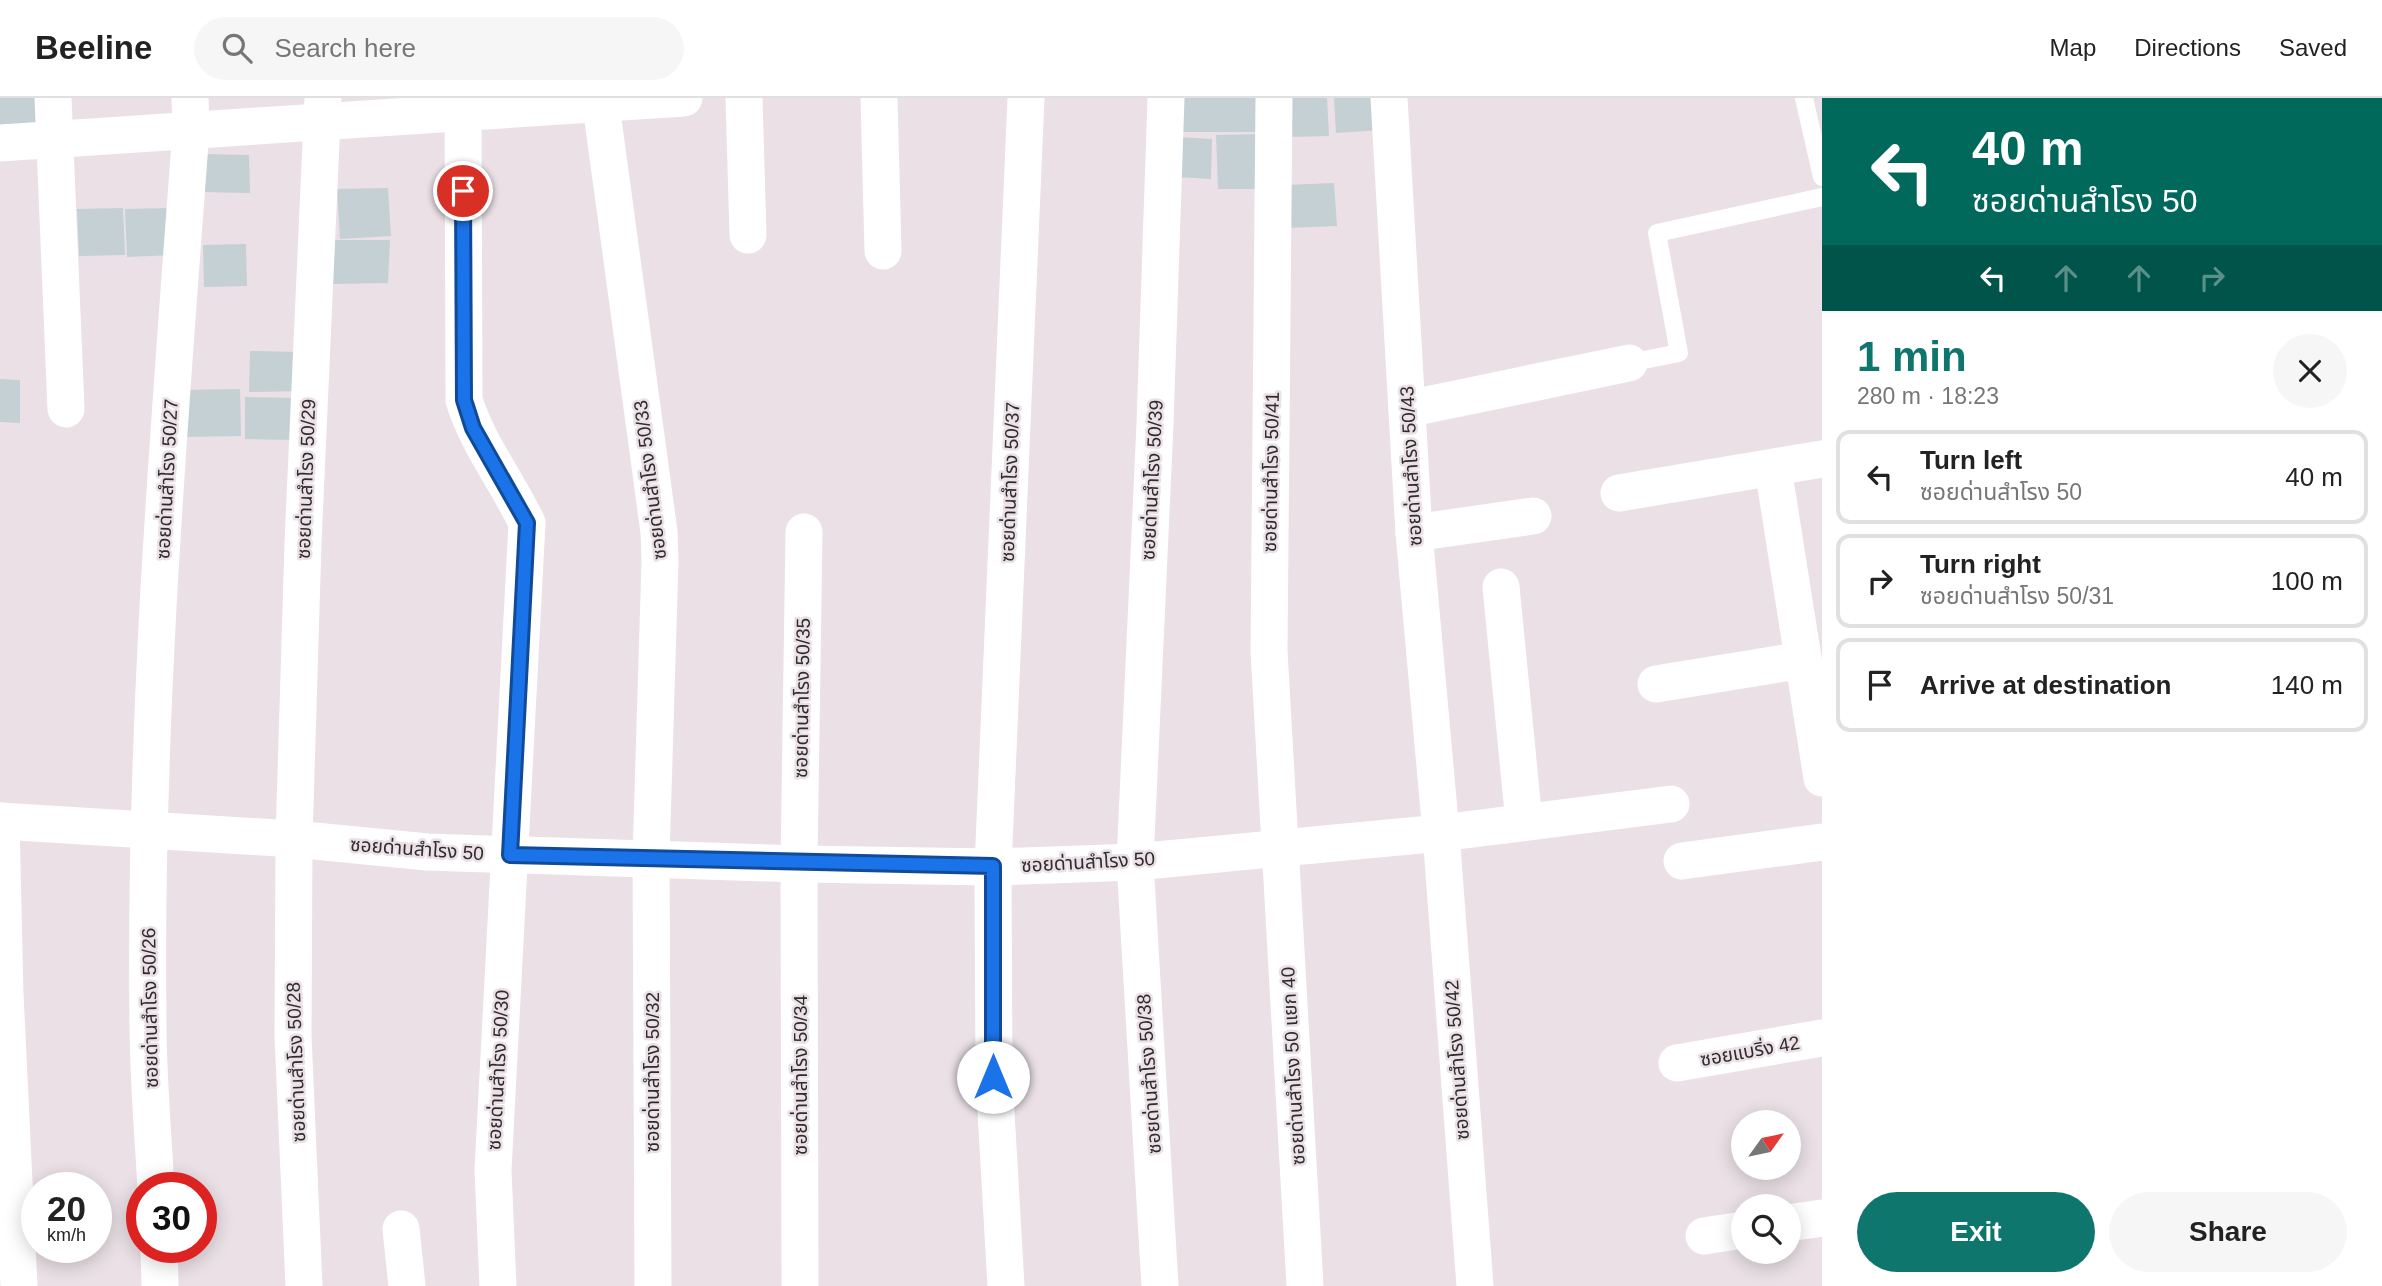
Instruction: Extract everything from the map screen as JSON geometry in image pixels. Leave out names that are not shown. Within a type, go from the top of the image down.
[{"type":"street","points":[[53,98],[66,409]]},
{"type":"street","points":[[0,143],[54,140],[191,114],[684,98]]},
{"type":"street","points":[[744,98],[748,235]]},
{"type":"street","points":[[879,98],[883,251]]},
{"type":"street","name":"ซอยด่านสำโรง 50/37","points":[[1006,1286],[993,1077],[993,866],[1026,98]]},
{"type":"street","name":"ซอยด่านสำโรง 50/39","points":[[1135,862],[1155,424],[1166,98]]},
{"type":"street","name":"ซอยด่านสำโรง 50/41","points":[[1274,98],[1269,651],[1281,847]]},
{"type":"street","name":"ซอยด่านสำโรง 50/43","points":[[1389,98],[1414,533],[1441,833]]},
{"type":"street","name":"ซอยด่านสำโรง 50/33","points":[[600,101],[659,532],[660,592],[651,858]]},
{"type":"street","name":"ซอยด่านสำโรง 50/30","points":[[463,105],[464,400],[473,428],[527,523],[493,1170],[498,1286]]},
{"type":"street","name":"ซอยด่านสำโรง 50/29","points":[[293,839],[303,530],[323,109]]},
{"type":"street","name":"ซอยด่านสำโรง 50/27","points":[[149,828],[167,459],[191,114]]},
{"type":"street","points":[[1407,409],[1629,363]]},
{"type":"street","points":[[1619,493],[1822,459]]},
{"type":"street","points":[[1773,468],[1822,778]]},
{"type":"street","points":[[1414,533],[1533,516]]},
{"type":"street","name":"ซอยด่านสำโรง 50/35","points":[[799,864],[804,532]]},
{"type":"street","points":[[1501,587],[1524,822]]},
{"type":"street","points":[[1656,684],[1803,660]]},
{"type":"street","name":"ซอยด่านสำโรง 50","points":[[0,821],[149,828],[427,852],[799,864],[993,866],[1135,862],[1441,833],[1671,804]]},
{"type":"street","points":[[0,821],[19,1286]]},
{"type":"street","name":"ซอยด่านสำโรง 50/26","points":[[149,828],[148,1025],[155,1172]]},
{"type":"street","name":"ซอยด่านสำโรง 50/42","points":[[1441,833],[1475,1286]]},
{"type":"street","name":"ซอยด่านสำโรง 50/28","points":[[293,839],[293,1037],[304,1286]]},
{"type":"street","points":[[1682,861],[1822,842]]},
{"type":"street","name":"ซอยด่านสำโรง 50 แยก 40","points":[[1281,847],[1305,1286]]},
{"type":"street","name":"ซอยด่านสำโรง 50/32","points":[[651,858],[653,1286]]},
{"type":"street","name":"ซอยด่านสำโรง 50/38","points":[[1135,862],[1160,1286]]},
{"type":"street","name":"ซอยด่านสำโรง 50/34","points":[[799,864],[800,1286]]},
{"type":"street","name":"ซอยแบริ่ง 42","points":[[1677,1063],[1822,1038]]},
{"type":"street","points":[[1801,1221],[1822,1217]]},
{"type":"street","points":[[401,1229],[407,1286]]},
{"type":"street","points":[[1704,1236],[1731,1232]]},
{"type":"street","points":[[159,1263],[160,1286]]},
{"type":"lane","points":[[1804,98],[1822,177]]},
{"type":"lane","points":[[1629,363],[1679,353],[1657,233],[1822,197]]},
{"type":"building","points":[[0,98],[42,98],[44,124],[0,127]]},
{"type":"building","points":[[1182,98],[1263,98],[1263,132],[1182,132]]},
{"type":"building","points":[[1287,98],[1327,98],[1329,136],[1289,137]]},
{"type":"building","points":[[1334,98],[1379,98],[1380,130],[1336,133]]},
{"type":"building","points":[[1266,134],[1267,189],[1218,189],[1216,135]]},
{"type":"building","points":[[1177,137],[1212,139],[1211,179],[1176,177]]},
{"type":"building","points":[[203,154],[249,155],[250,193],[202,192]]},
{"type":"building","points":[[1334,183],[1337,226],[1287,228],[1285,185]]},
{"type":"building","points":[[388,188],[391,236],[340,239],[337,189]]},
{"type":"building","points":[[123,208],[125,255],[79,256],[77,209]]},
{"type":"building","points":[[171,208],[173,255],[127,257],[125,209]]},
{"type":"building","points":[[335,240],[390,240],[388,283],[332,284]]},
{"type":"building","points":[[246,244],[247,286],[204,287],[203,245]]},
{"type":"building","points":[[250,351],[300,352],[301,391],[249,392]]},
{"type":"building","points":[[0,379],[20,380],[20,423],[0,422]]},
{"type":"building","points":[[240,389],[241,436],[182,437],[181,390]]},
{"type":"building","points":[[245,397],[299,398],[298,440],[245,439]]},
{"type":"route","points":[[463,191],[464,400],[473,428],[512,492],[527,523],[510,855],[799,864],[993,866],[993,1077]]}]
